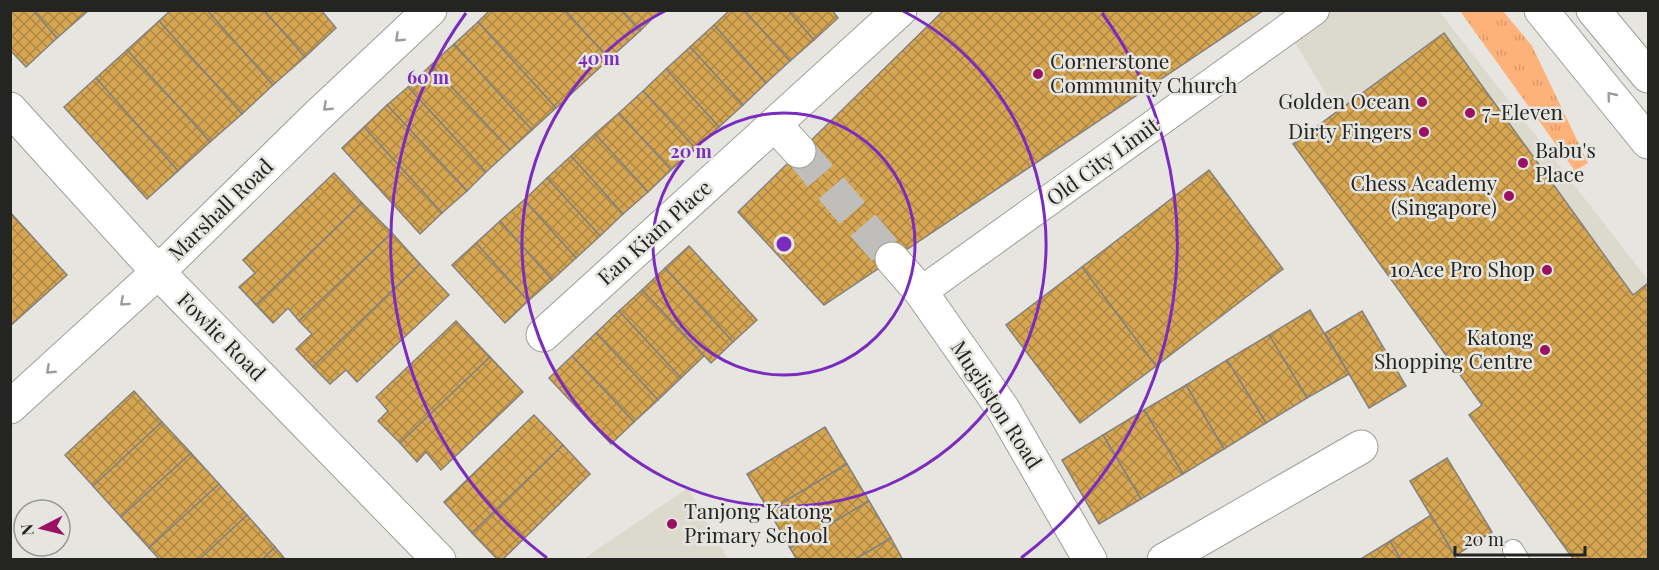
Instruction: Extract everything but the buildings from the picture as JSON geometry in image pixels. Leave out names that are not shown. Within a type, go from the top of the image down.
[{"type":"street","name":"Marshall Road","points":[[10,407],[158,272],[316,117],[430,10]]},
{"type":"street","name":"Ean Kiam Place","points":[[543,335],[900,10]]},
{"type":"street","name":"Old City Limit","points":[[921,292],[1314,10]]},
{"type":"street","points":[[1541,10],[1648,142]]},
{"type":"street","points":[[1593,10],[1648,76]]},
{"type":"street","name":"Fowlie Road","points":[[10,109],[158,272],[439,560]]},
{"type":"street","points":[[774,125],[799,151]]},
{"type":"street","name":"Mugliston Road","points":[[892,258],[921,292],[1004,409],[1090,560]]},
{"type":"street","points":[[1164,560],[1361,447]]},
{"type":"shaded area","name":"Katong Shopping Centre","points":[[1276,11],[1439,11],[1648,280],[1648,559],[1607,559]]},
{"type":"shaded area","name":"Tanjong Katong Primary School","points":[[688,488],[728,559],[583,559]]},
{"type":"green space","points":[[1460,11],[1503,11],[1532,46],[1588,163],[1575,171]]},
{"type":"tunnel","points":[[799,151],[892,259]]},
{"type":"place","name":"Cornerstone Community Church","points":[[1038,74]]},
{"type":"place","name":"Golden Ocean","points":[[1422,102]]},
{"type":"place","name":"7-Eleven","points":[[1470,113]]},
{"type":"place","name":"Dirty Fingers","points":[[1424,132]]},
{"type":"place","name":"Babu's Place","points":[[1523,163]]},
{"type":"place","name":"Chess Academy (Singapore)","points":[[1509,196]]},
{"type":"place","name":"10Ace Pro Shop","points":[[1547,270]]},
{"type":"place","name":"Katong Shopping Centre","points":[[1545,350]]},
{"type":"place","name":"Tanjong Katong Primary School","points":[[672,524]]}]
